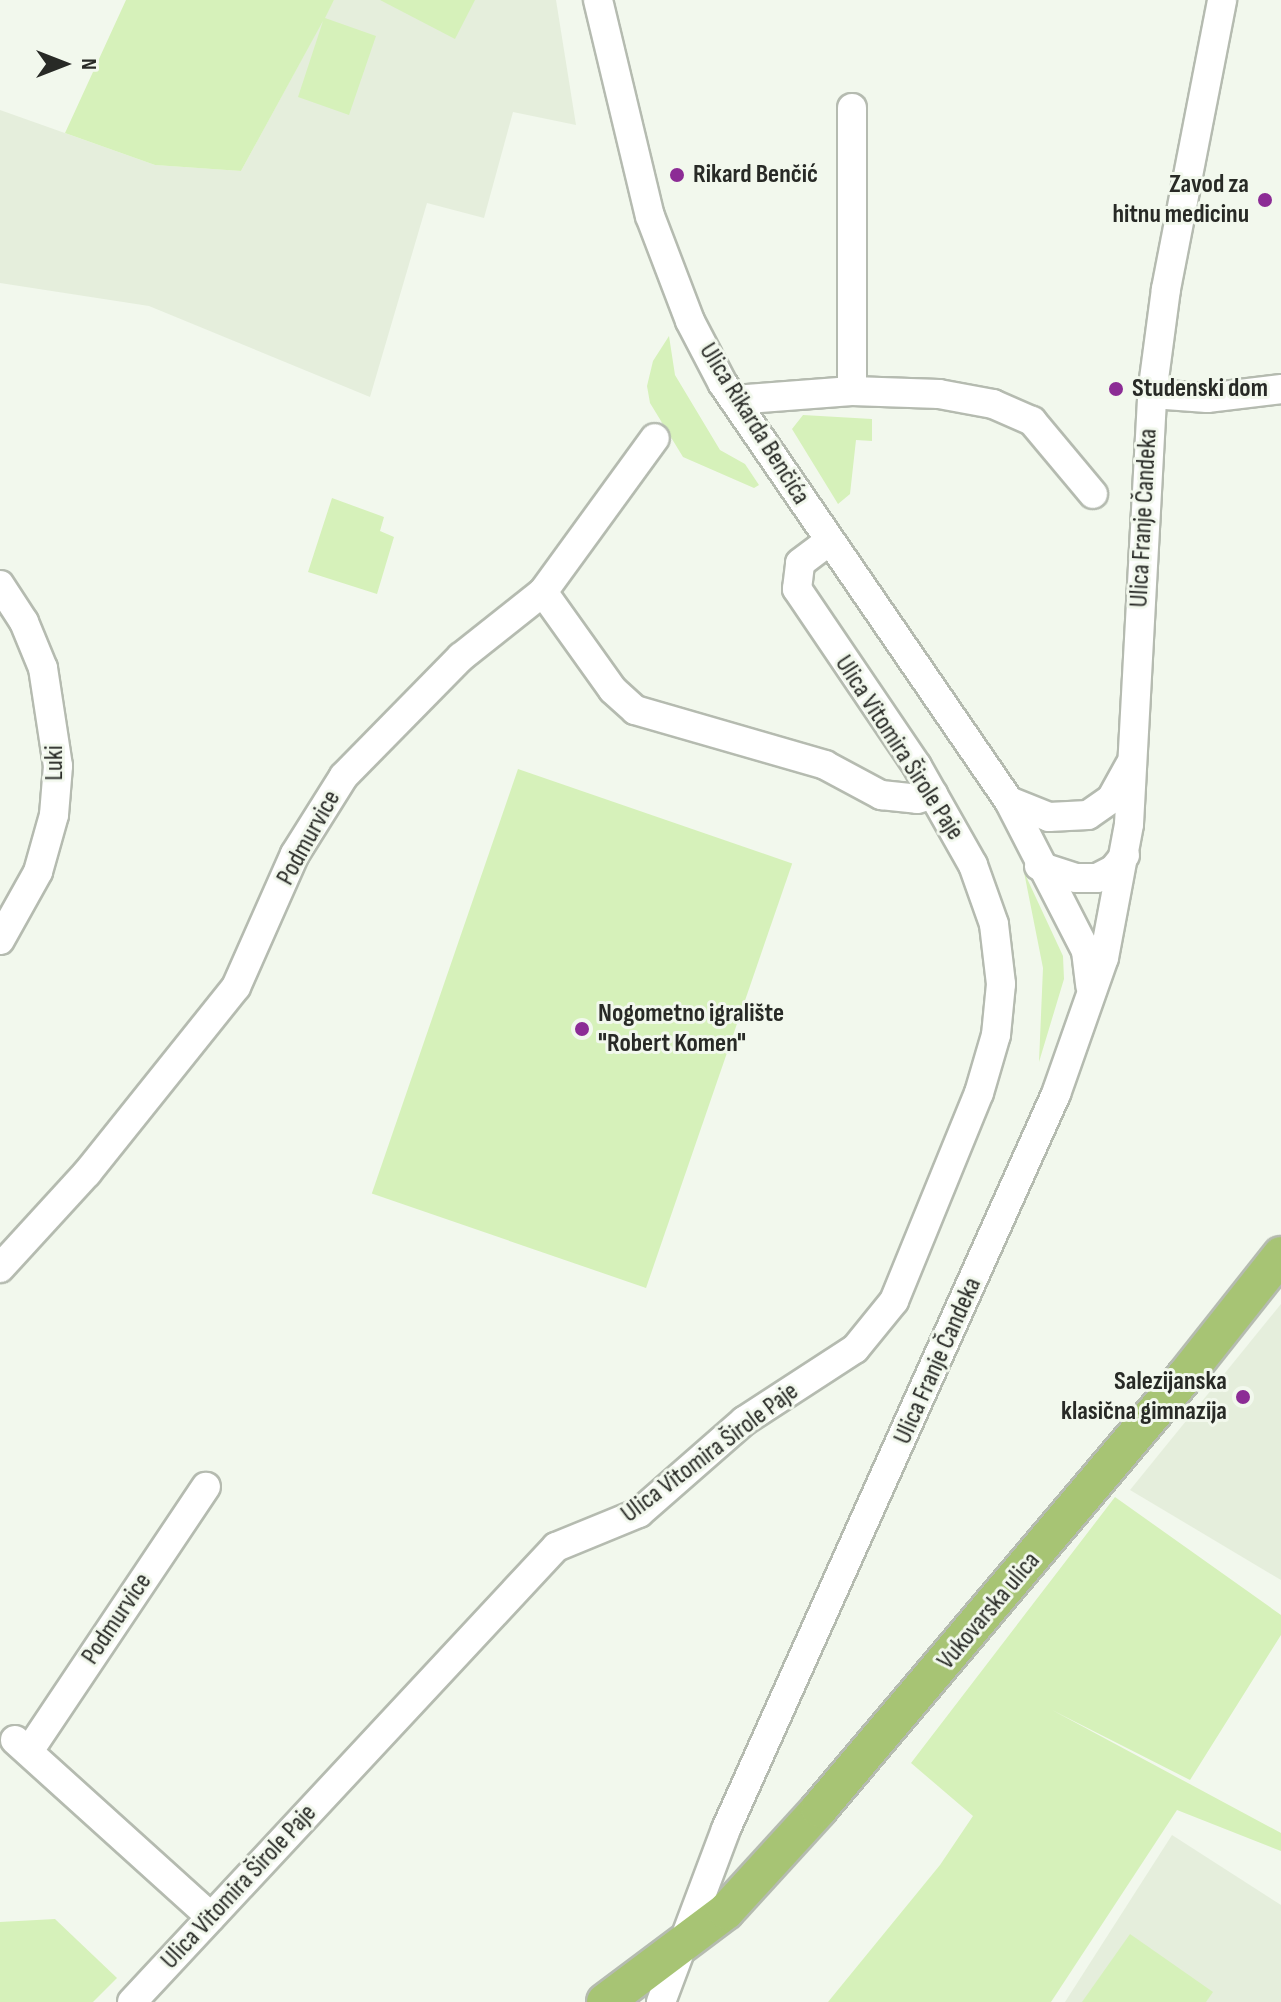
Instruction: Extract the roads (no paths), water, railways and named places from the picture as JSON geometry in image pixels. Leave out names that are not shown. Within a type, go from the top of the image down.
[{"type":"main road","name":"Vukovarska ulica","points":[[605,2002],[726,1911],[908,1707],[1281,1255]]},
{"type":"street","name":"Ulica Rikarda Benčića","points":[[598,0],[660,245],[690,321],[734,400],[1009,801],[1039,866],[1086,951],[1092,999]]},
{"type":"street","name":"Ulica Franje Čandeka","points":[[661,2002],[678,1948],[1056,1094],[1092,999],[1125,855],[1134,755],[1152,394],[1166,289],[1222,0]]},
{"type":"street","points":[[852,108],[852,391]]},
{"type":"street","points":[[1152,394],[1207,398],[1281,389]]},
{"type":"street","points":[[734,400],[852,391],[939,394],[1015,411],[1032,421],[1093,494]]},
{"type":"street","name":"Podmurvice","points":[[0,1268],[87,1173],[236,987],[295,854],[344,776],[461,657],[543,592],[655,438]]},
{"type":"street","name":"Ulica Vitomira Širole Paje","points":[[132,2002],[556,1547],[639,1513],[744,1421],[855,1349],[894,1301],[979,1093],[999,1018],[1001,984],[994,924],[973,865],[933,794],[797,589],[800,563],[829,541]]},
{"type":"street","name":"Luki","points":[[0,585],[24,622],[43,668],[58,766],[54,815],[38,872],[0,940]]},
{"type":"street","points":[[543,592],[613,690],[635,710],[780,749],[825,765],[881,795],[917,799],[933,794]]},
{"type":"street","name":"Ulica Franje Čandeka","points":[[1009,801],[1049,817],[1088,815],[1111,799],[1134,755]]},
{"type":"street","points":[[1039,866],[1068,877],[1097,878],[1113,870],[1125,855]]},
{"type":"street","name":"Podmurvice","points":[[206,1487],[22,1746],[211,1917]]},
{"type":"street","points":[[677,2002],[678,1948]]},
{"type":"place","name":"Rikard Benčić","points":[[677,175]]},
{"type":"place","name":"Zavod za hitnu medicinu","points":[[1265,200]]},
{"type":"place","name":"Studenski dom","points":[[1116,389]]},
{"type":"place","name":"Nogometno igralište \"Robert Komen\"","points":[[582,1029]]},
{"type":"place","name":"Salezijanska klasična gimnazija","points":[[1243,1397]]}]
